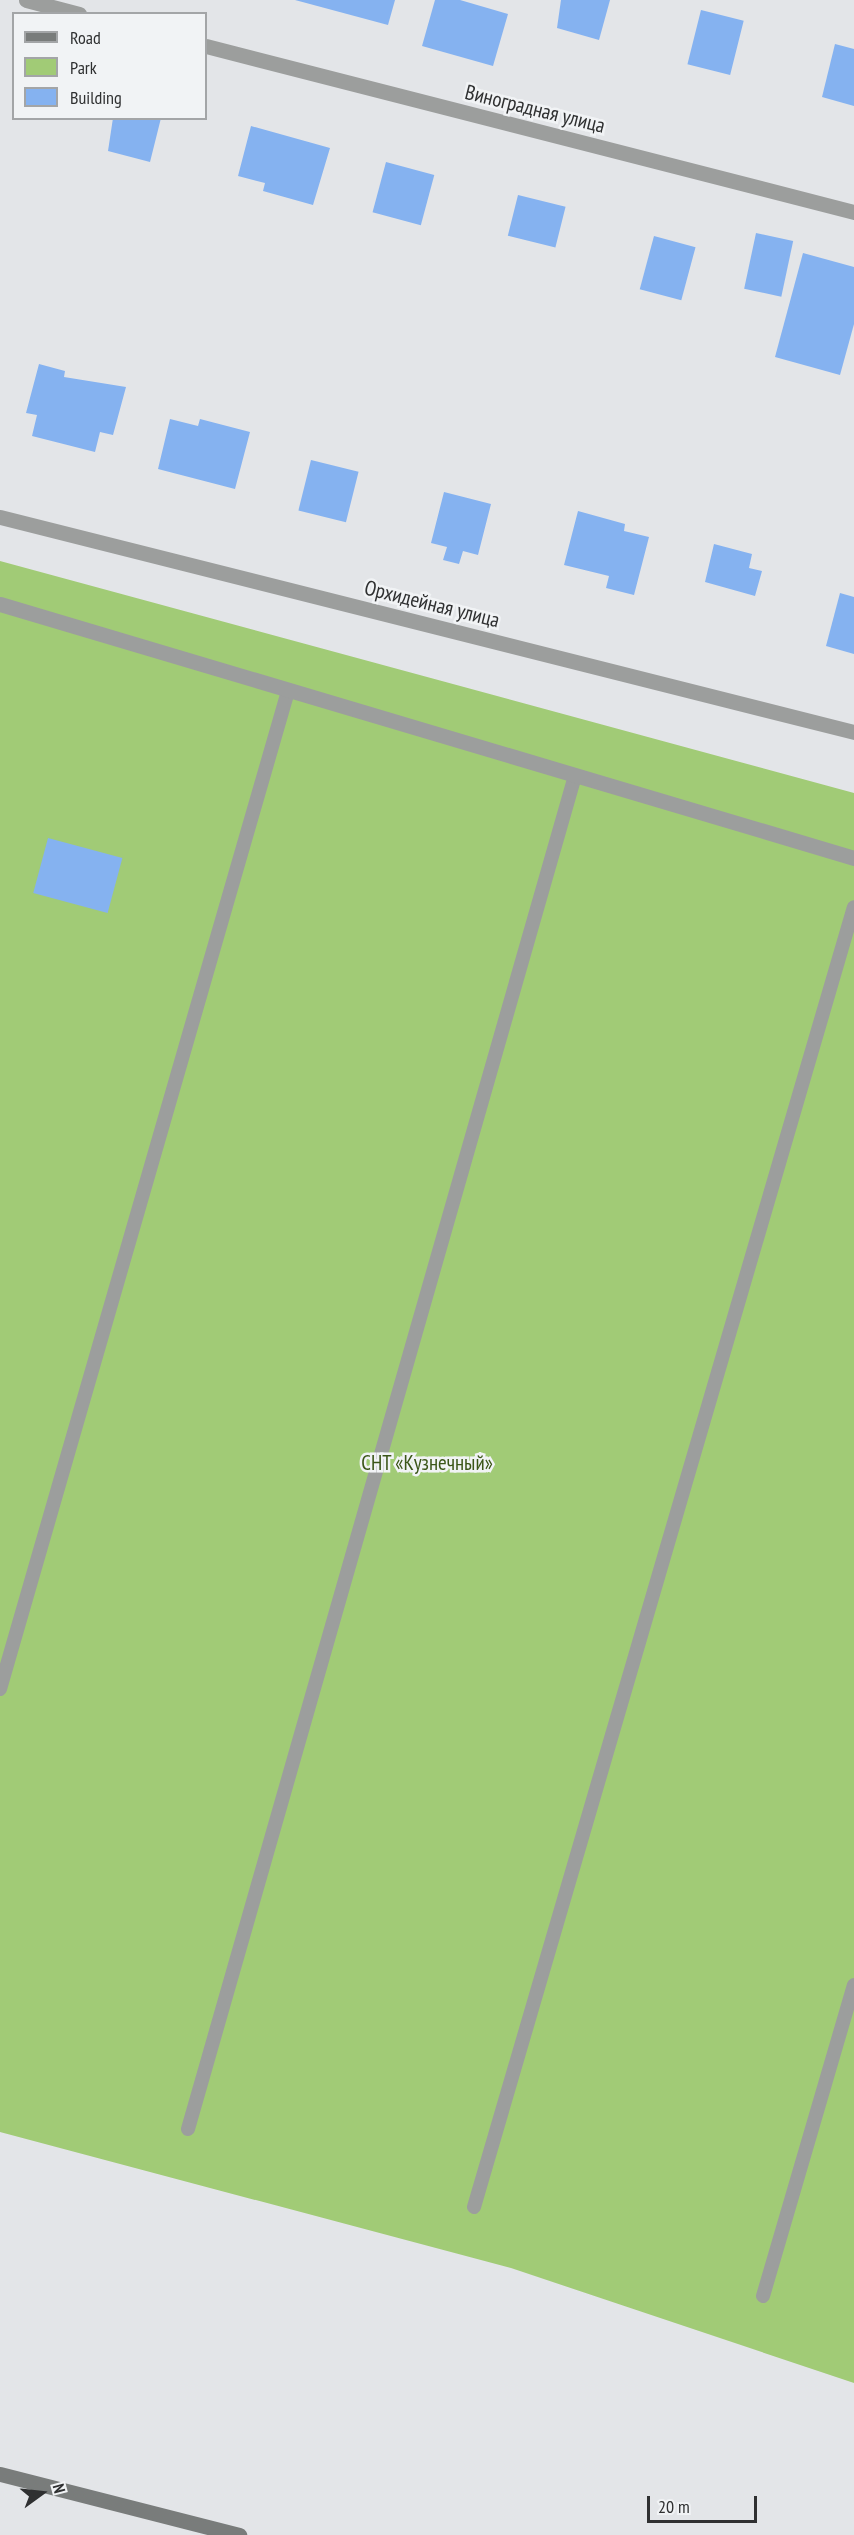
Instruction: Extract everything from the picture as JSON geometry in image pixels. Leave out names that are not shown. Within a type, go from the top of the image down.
[{"type":"main road","points":[[0,2474],[239,2535]]},
{"type":"street","points":[[26,0],[71,12]]},
{"type":"street","name":"Виноградная улица","points":[[207,46],[854,212]]},
{"type":"street","name":"Орхидейная улица","points":[[0,517],[854,732]]},
{"type":"street","points":[[0,604],[854,858]]},
{"type":"lane","points":[[0,1689],[288,691]]},
{"type":"lane","points":[[188,2129],[575,776]]},
{"type":"lane","points":[[474,2207],[854,907]]},
{"type":"lane","points":[[763,2296],[854,1985]]},
{"type":"green space","name":"СНТ «Кузнечный»","points":[[0,561],[854,793],[854,2383],[511,2268],[0,2132]]},
{"type":"building","points":[[295,0],[395,0],[388,25]]},
{"type":"building","points":[[435,0],[460,0],[508,14],[493,66],[422,46]]},
{"type":"building","points":[[561,0],[610,0],[599,40],[557,28]]},
{"type":"building","points":[[701,10],[744,21],[730,75],[687,64]]},
{"type":"building","points":[[835,44],[854,49],[854,106],[822,97]]},
{"type":"building","points":[[113,120],[160,120],[150,162],[108,151]]},
{"type":"building","points":[[251,126],[330,148],[313,205],[263,191],[265,183],[238,176]]},
{"type":"building","points":[[386,162],[434,175],[421,225],[373,212]]},
{"type":"building","points":[[518,195],[566,207],[555,248],[508,236]]},
{"type":"building","points":[[756,233],[793,241],[781,297],[744,289]]},
{"type":"building","points":[[654,236],[696,247],[681,300],[640,289]]},
{"type":"building","points":[[803,253],[854,267],[854,324],[840,375],[775,357]]},
{"type":"building","points":[[39,364],[65,371],[64,377],[126,387],[113,435],[100,432],[95,452],[32,436],[37,415],[26,413]]},
{"type":"building","points":[[170,419],[198,426],[200,419],[250,432],[235,489],[158,469]]},
{"type":"building","points":[[311,460],[359,472],[346,522],[298,510]]},
{"type":"building","points":[[444,492],[491,504],[478,555],[463,551],[459,564],[443,560],[447,547],[431,543]]},
{"type":"building","points":[[578,511],[625,524],[624,531],[649,537],[634,595],[606,588],[609,576],[564,565]]},
{"type":"building","points":[[714,544],[752,554],[749,568],[762,571],[755,596],[705,582]]},
{"type":"building","points":[[840,593],[854,597],[854,654],[826,646]]},
{"type":"building","points":[[48,838],[122,858],[108,913],[33,893]]}]
